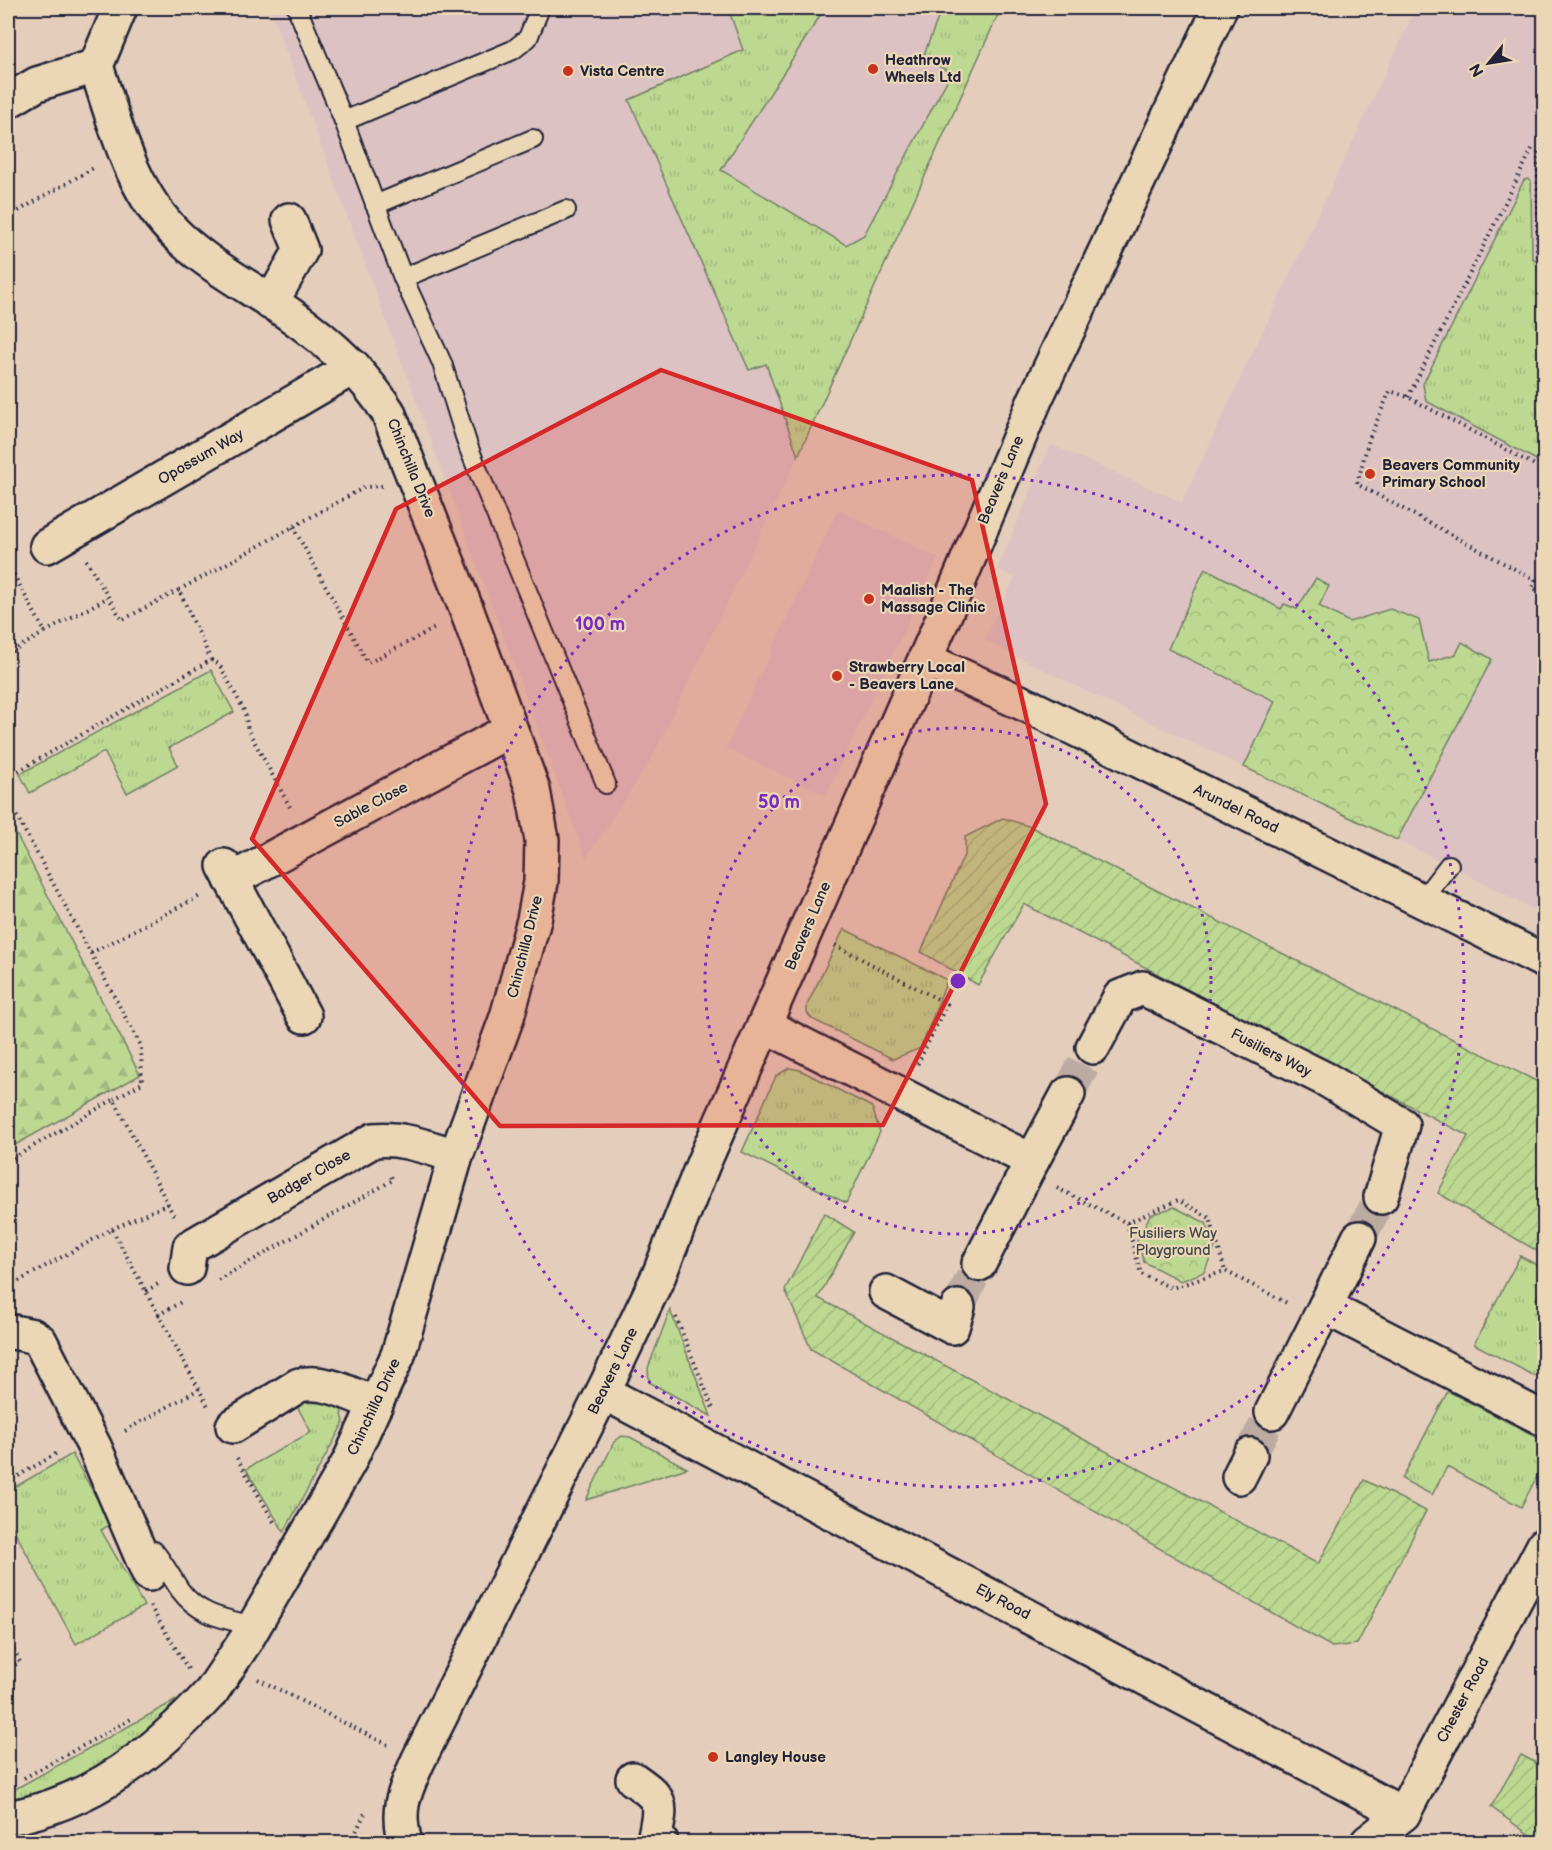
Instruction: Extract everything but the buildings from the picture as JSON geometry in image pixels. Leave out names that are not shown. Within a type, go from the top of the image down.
[{"type":"street","points":[[8,101],[37,84],[96,66],[120,8]]},
{"type":"street","name":"Beavers Lane","points":[[405,1842],[400,1822],[400,1801],[659,1275],[703,1164],[926,660],[1035,400],[1220,8]]},
{"type":"street","name":"Chinchilla Drive","points":[[8,1818],[37,1813],[67,1802],[110,1780],[164,1740],[202,1684],[250,1633],[349,1462],[398,1355],[456,1156],[507,1017],[534,920],[541,882],[542,840],[533,790],[467,611],[388,412],[373,389],[354,367],[292,316],[221,272],[178,236],[145,195],[124,151],[96,66]]},
{"type":"street","points":[[271,303],[301,250],[289,220]]},
{"type":"street","name":"Opossum Way","points":[[59,539],[354,367]]},
{"type":"street","name":"Arundel Road","points":[[926,660],[1031,707],[1545,961]]},
{"type":"street","name":"Sable Close","points":[[227,873],[308,839],[510,730]]},
{"type":"street","points":[[227,873],[304,1016]]},
{"type":"street","name":"Fusiliers Way","points":[[1093,1047],[1119,997],[1143,988],[1327,1080],[1402,1125],[1382,1197]]},
{"type":"street","points":[[766,1026],[902,1095],[1029,1167]]},
{"type":"street","points":[[979,1264],[1068,1094]]},
{"type":"street","points":[[374,1140],[389,1138],[456,1156]]},
{"type":"street","name":"Badger Close","points":[[194,1274],[374,1140]]},
{"type":"street","points":[[1272,1412],[1359,1238]]},
{"type":"street","points":[[886,1292],[952,1327],[958,1307]]},
{"type":"street","points":[[1321,1313],[1545,1419]]},
{"type":"street","points":[[8,1330],[33,1336],[40,1341],[92,1441],[144,1562]]},
{"type":"street","points":[[228,1429],[299,1385],[322,1384],[376,1404]]},
{"type":"street","name":"Ely Road","points":[[603,1392],[733,1458],[1403,1814]]},
{"type":"street","name":"Chester Road","points":[[1368,1842],[1403,1814],[1545,1545]]},
{"type":"street","points":[[633,1779],[656,1794],[661,1808],[655,1836],[661,1842]]},
{"type":"lane","points":[[297,8],[344,121],[403,278],[442,363],[468,446],[606,784]]},
{"type":"lane","points":[[344,121],[513,50],[528,38],[540,8]]},
{"type":"lane","points":[[375,205],[533,139]]},
{"type":"lane","points":[[403,278],[566,210]]},
{"type":"lane","points":[[1421,901],[1449,865]]},
{"type":"lane","points":[[144,1562],[154,1551],[180,1591],[196,1608],[250,1633]]},
{"type":"path","points":[[1408,397],[1534,145]]},
{"type":"path","points":[[8,217],[124,151]]},
{"type":"path","points":[[1538,152],[1537,254],[1545,258]]},
{"type":"path","points":[[1545,470],[1408,397],[1390,391],[1370,439],[1357,484],[1535,580],[1532,588],[1545,594]]},
{"type":"path","points":[[59,539],[108,598],[122,620],[365,487],[420,489]]},
{"type":"path","points":[[293,526],[368,663],[467,611]]},
{"type":"path","points":[[8,564],[45,632]]},
{"type":"path","points":[[179,590],[211,660],[219,664],[245,712],[248,730],[308,839]]},
{"type":"path","points":[[8,654],[108,598]]},
{"type":"path","points":[[8,777],[211,660]]},
{"type":"path","points":[[8,800],[141,1046],[142,1083],[8,1161]]},
{"type":"path","points":[[92,953],[227,873]]},
{"type":"path","points":[[806,930],[947,1004],[902,1095]]},
{"type":"path","points":[[114,1099],[168,1204],[194,1274]]},
{"type":"path","points":[[158,1315],[194,1274],[393,1180],[374,1140]]},
{"type":"path","points":[[1029,1167],[1127,1222],[1141,1274],[1173,1288],[1225,1271],[1321,1313]]},
{"type":"path","points":[[1127,1222],[1178,1200],[1210,1218],[1225,1271]]},
{"type":"path","points":[[8,1287],[112,1229],[168,1204]]},
{"type":"path","points":[[112,1229],[199,1389],[228,1429],[294,1556]]},
{"type":"path","points":[[659,1275],[733,1458]]},
{"type":"path","points":[[8,1482],[199,1389]]},
{"type":"path","points":[[144,1562],[136,1580],[202,1684]]},
{"type":"path","points":[[8,1639],[20,1662],[8,1669]]},
{"type":"path","points":[[249,1675],[418,1761]]},
{"type":"path","points":[[18,1781],[141,1713]]},
{"type":"highlighted area","points":[[661,370],[972,480],[1046,804],[883,1125],[500,1126],[252,839],[396,509]]},
{"type":"shaded area","points":[[270,8],[942,8],[923,56],[951,72],[864,235],[846,245],[757,191],[765,364],[798,456],[650,761],[586,858]]},
{"type":"shaded area","name":"Beavers Community Primary School","points":[[1416,8],[1544,8],[1544,915],[1449,865],[1112,704],[984,640],[1015,578],[997,569],[1051,445],[1182,502]]},
{"type":"shaded area","points":[[838,510],[938,558],[826,795],[726,748]]},
{"type":"green space","points":[[728,8],[825,8],[721,170],[846,245],[864,235],[951,73],[923,57],[942,8],[1001,8],[798,456],[766,364],[749,370],[629,100],[743,50]]},
{"type":"green space","points":[[1524,180],[1531,181],[1532,258],[1544,265],[1544,464],[1426,401],[1423,384]]},
{"type":"green space","points":[[1205,568],[1281,609],[1284,604],[1297,609],[1316,578],[1329,586],[1319,606],[1349,622],[1390,609],[1419,620],[1429,662],[1456,654],[1462,642],[1492,659],[1397,840],[1244,767],[1275,701],[1168,649]]},
{"type":"green space","points":[[211,670],[234,712],[169,748],[178,765],[127,793],[104,752],[30,793],[20,774]]},
{"type":"green space","points":[[8,818],[140,1075],[8,1149]]},
{"type":"green space","points":[[1003,818],[1031,827],[1544,1085],[1544,1255],[1438,1193],[1468,1136],[1024,904],[978,985],[921,952],[965,853],[965,837]]},
{"type":"green space","points":[[844,929],[947,980],[921,1048],[893,1059],[812,1019],[807,1013],[807,1005]]},
{"type":"green space","points":[[789,1068],[800,1070],[872,1107],[880,1132],[846,1203],[742,1152],[776,1076]]},
{"type":"green space","name":"Fusiliers Way Playground","points":[[1174,1207],[1206,1223],[1215,1247],[1204,1272],[1181,1281],[1144,1262],[1137,1241],[1150,1215]]},
{"type":"green space","points":[[824,1213],[854,1232],[818,1298],[1318,1564],[1364,1480],[1426,1511],[1357,1644],[1332,1647],[811,1349],[785,1290]]},
{"type":"green space","points":[[1520,1256],[1544,1269],[1544,1283],[1536,1299],[1544,1304],[1544,1381],[1474,1344]]},
{"type":"green space","points":[[670,1310],[711,1416],[649,1382],[648,1368]]},
{"type":"green space","points":[[1448,1391],[1544,1441],[1544,1463],[1521,1507],[1447,1467],[1432,1495],[1402,1479]]},
{"type":"green space","points":[[324,1398],[341,1410],[344,1422],[284,1532],[246,1469],[311,1432],[297,1406],[301,1399]]},
{"type":"green space","points":[[622,1436],[630,1437],[687,1468],[586,1500],[614,1442]]},
{"type":"green space","points":[[72,1454],[111,1524],[101,1530],[144,1606],[76,1644],[8,1519],[8,1491]]},
{"type":"green space","points":[[176,1700],[145,1734],[108,1762],[56,1789],[8,1801],[8,1793]]},
{"type":"green space","points":[[1521,1755],[1544,1767],[1544,1842],[1539,1842],[1491,1807]]},
{"type":"tunnel","points":[[1068,1094],[1093,1047]]},
{"type":"tunnel","points":[[1359,1238],[1381,1197]]},
{"type":"tunnel","points":[[958,1307],[979,1264]]},
{"type":"tunnel","points":[[1250,1455],[1272,1412]]},
{"type":"place","name":"Heathrow Wheels Ltd","points":[[873,69]]},
{"type":"place","name":"Vista Centre","points":[[568,71]]},
{"type":"place","name":"Beavers Community Primary School","points":[[1370,474]]},
{"type":"place","name":"Maalish - The Massage Clinic","points":[[869,599]]},
{"type":"place","name":"Strawberry Local - Beavers Lane","points":[[837,676]]},
{"type":"place","name":"Langley House","points":[[713,1757]]}]
